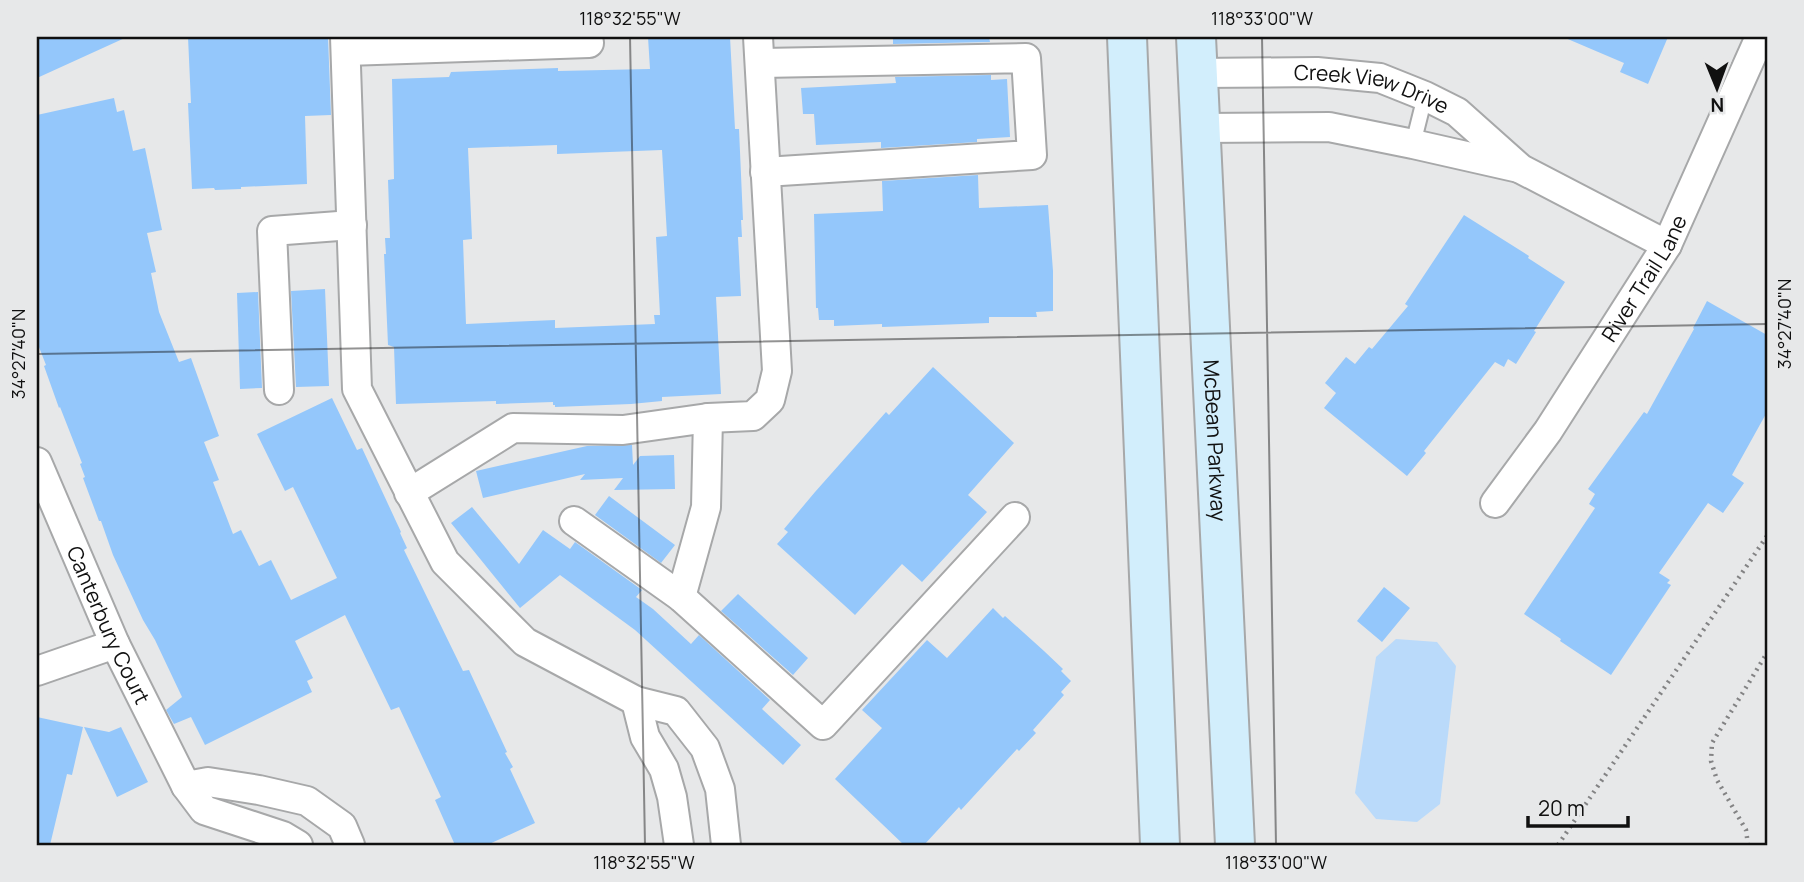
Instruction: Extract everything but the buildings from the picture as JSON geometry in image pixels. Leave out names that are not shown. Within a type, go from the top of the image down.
[{"type":"main road","points":[[1127,37],[1160,845]]},
{"type":"main road","name":"McBean Parkway","points":[[1197,55],[1235,845]]},
{"type":"street","points":[[589,37],[589,43],[346,44],[357,389],[445,562],[525,642],[636,701],[676,711],[705,748],[720,789],[726,841],[679,843],[672,797],[664,769],[645,737],[636,701]]},
{"type":"street","name":"River Trail Lane","points":[[1496,503],[1548,431],[1667,245],[1760,37]]},
{"type":"street","points":[[409,493],[513,428],[623,430],[708,418],[752,416],[770,400],[777,371],[765,172],[759,50],[1027,58],[1032,155],[765,172]]},
{"type":"street","name":"Creek View Drive","points":[[1197,55],[1380,78],[1425,96],[1457,112],[1521,169],[1667,245]]},
{"type":"street","name":"Creek View Drive","points":[[1200,128],[1329,127],[1521,169]]},
{"type":"street","points":[[279,390],[272,230],[352,225]]},
{"type":"street","points":[[681,597],[706,507],[708,418]]},
{"type":"street","name":"Canterbury Court","points":[[37,462],[115,643],[186,786],[204,810],[290,840]]},
{"type":"street","points":[[574,521],[681,597],[823,725],[1015,517]]},
{"type":"street","points":[[37,671],[115,643]]},
{"type":"street","points":[[664,769],[705,748]]},
{"type":"street","points":[[186,786],[208,782],[307,800],[342,826],[350,845]]},
{"type":"street","points":[[290,840],[307,800]]},
{"type":"lane","points":[[1413,144],[1425,96]]},
{"type":"path","points":[[1558,845],[1767,536]]},
{"type":"path","points":[[1748,845],[1746,830],[1717,780],[1711,761],[1712,743],[1767,653]]},
{"type":"shaded area","points":[[1396,639],[1437,642],[1456,666],[1440,804],[1417,822],[1376,819],[1355,793],[1376,657]]}]
